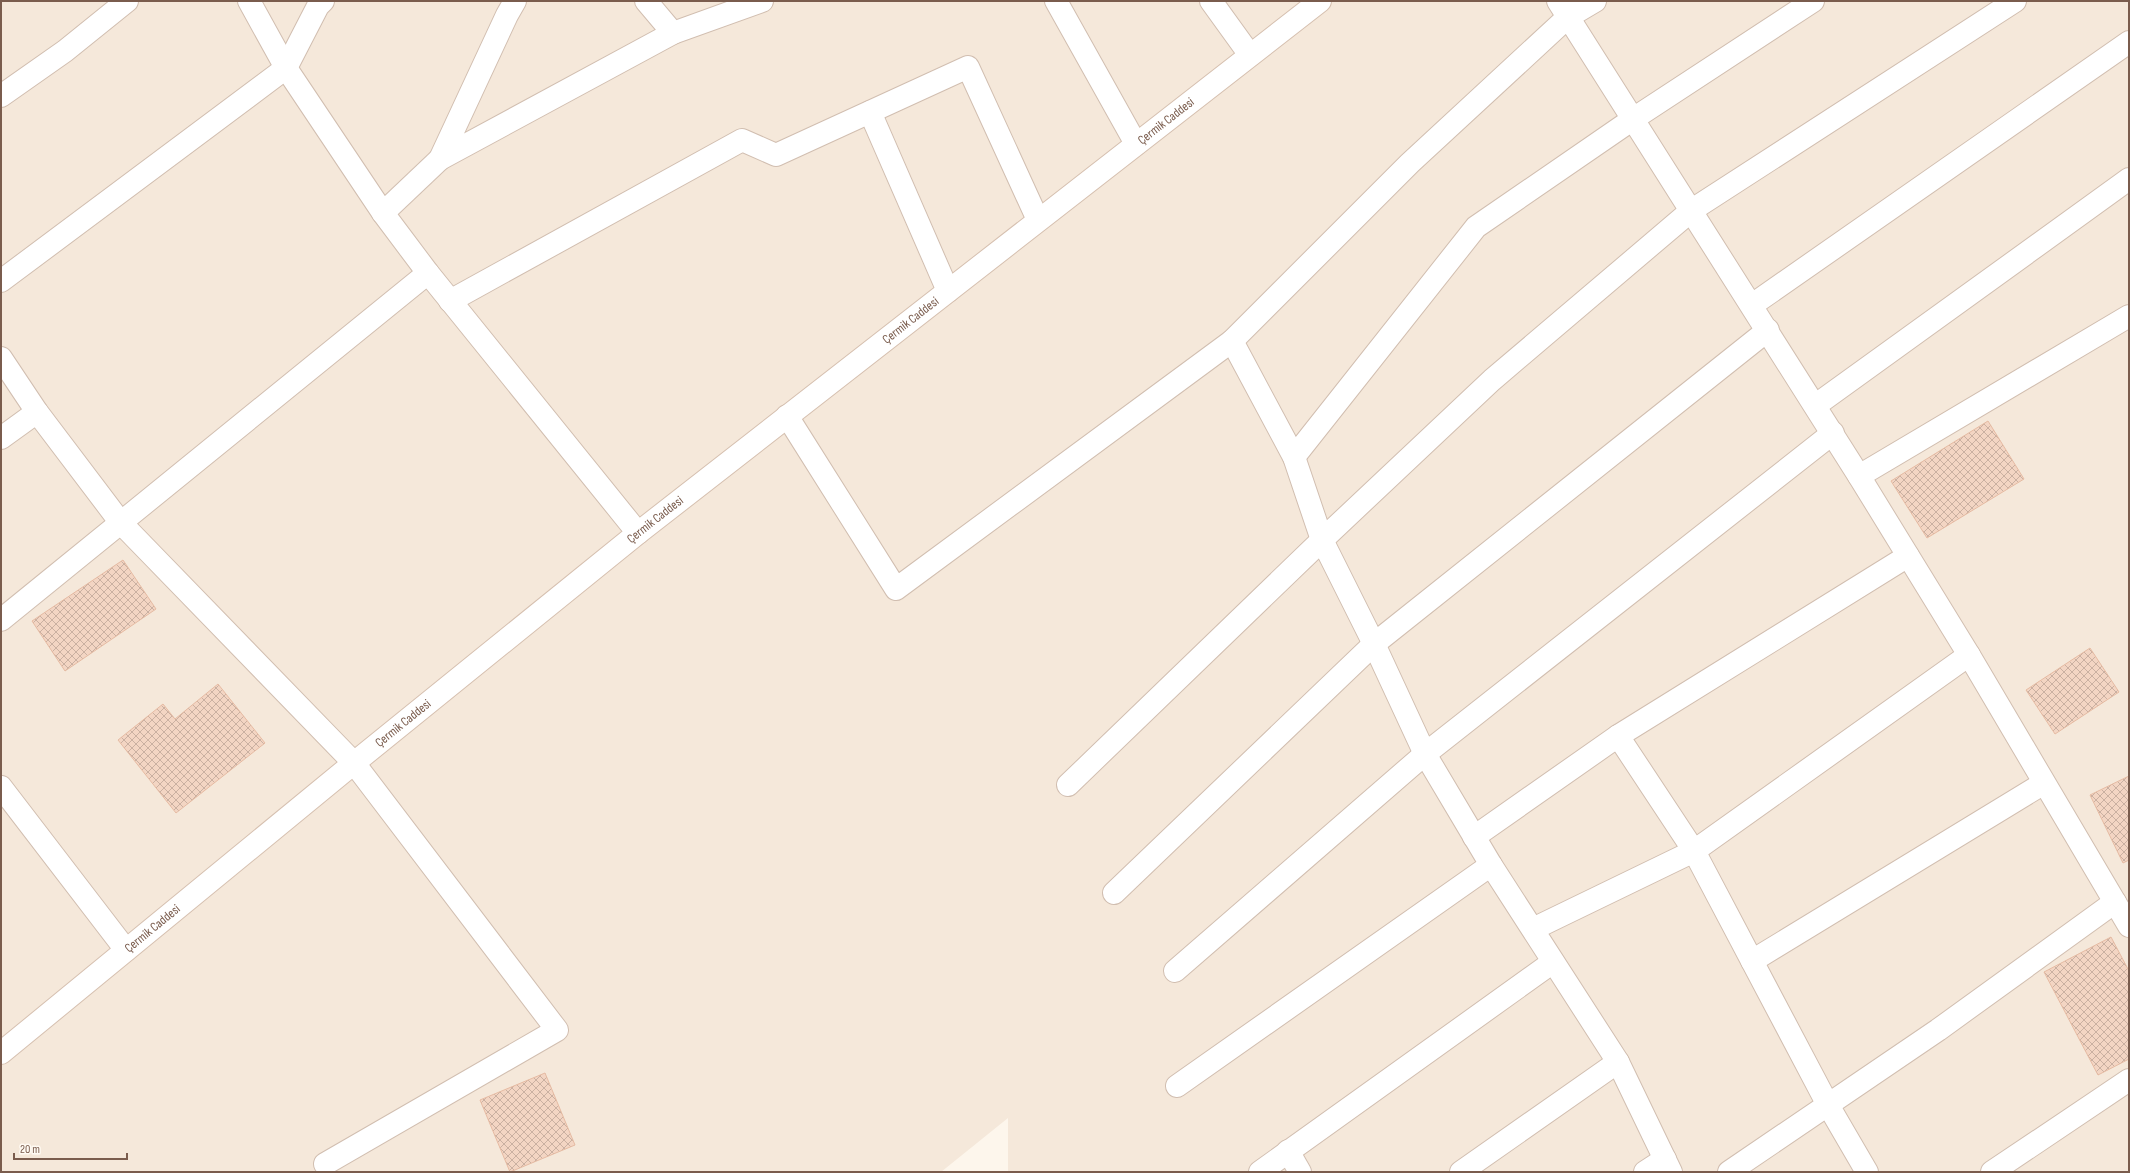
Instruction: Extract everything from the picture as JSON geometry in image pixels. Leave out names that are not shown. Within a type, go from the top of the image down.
[{"type":"street","points":[[1,96],[66,51],[127,1]]},
{"type":"street","points":[[249,1],[286,68],[384,213],[450,301],[638,533]]},
{"type":"street","points":[[1,281],[286,68],[318,6],[323,1]]},
{"type":"street","points":[[440,159],[506,15],[515,1]]},
{"type":"street","points":[[646,1],[673,33]]},
{"type":"street","points":[[384,213],[440,159],[673,33],[762,1]]},
{"type":"street","points":[[1056,1],[1136,144]]},
{"type":"street","points":[[1211,1],[1250,55]]},
{"type":"street","name":"Çermik Caddesi","points":[[1,1053],[354,763],[638,533],[1320,1]]},
{"type":"street","points":[[787,416],[896,589],[1232,341],[1563,9],[1595,1]]},
{"type":"street","points":[[1294,457],[1476,227],[1633,119],[1813,1]]},
{"type":"street","points":[[1068,786],[1322,540],[1492,380],[1692,210],[2015,1]]},
{"type":"street","points":[[1563,9],[1816,405],[1969,655],[2129,926]]},
{"type":"street","points":[[1752,306],[2129,42]]},
{"type":"street","points":[[450,301],[742,140],[776,155],[968,67],[1038,220]]},
{"type":"street","points":[[870,112],[948,291]]},
{"type":"street","points":[[1816,405],[2129,178]]},
{"type":"street","points":[[1,620],[428,273]]},
{"type":"street","points":[[1859,476],[2129,316]]},
{"type":"street","points":[[1114,894],[1374,644],[1768,330]]},
{"type":"street","points":[[1232,341],[1294,457],[1322,540],[1374,644],[1425,754],[1491,865],[1618,1062],[1668,1165],[1645,1172]]},
{"type":"street","points":[[1,358],[37,412],[121,523],[354,763],[557,1030],[325,1164]]},
{"type":"street","points":[[1,438],[37,412]]},
{"type":"street","points":[[1175,971],[1425,754],[1833,433]]},
{"type":"street","points":[[1474,837],[1618,736],[1908,556]]},
{"type":"street","points":[[1533,929],[1694,851],[1969,655]]},
{"type":"street","points":[[1618,736],[1694,851],[1828,1105],[1867,1172]]},
{"type":"street","points":[[1752,961],[2044,783]]},
{"type":"street","points":[[1,787],[126,950]]},
{"type":"street","points":[[1177,1086],[1491,865]]},
{"type":"street","points":[[1729,1172],[1938,1030],[2115,902]]},
{"type":"street","points":[[1260,1172],[1553,962]]},
{"type":"street","points":[[1461,1172],[1618,1062]]},
{"type":"street","points":[[1992,1172],[2129,1080]]},
{"type":"street","points":[[1288,1151],[1300,1172]]},
{"type":"shaded area","points":[[1,1],[2129,1],[2129,1172],[1008,1172],[1008,1118],[941,1172],[1,1172]]},
{"type":"building","points":[[1988,421],[2024,479],[1927,538],[1891,481]]},
{"type":"building","points":[[123,560],[156,609],[65,671],[32,621]]},
{"type":"building","points":[[2090,648],[2119,692],[2055,734],[2026,690]]},
{"type":"building","points":[[218,684],[265,743],[176,813],[118,740],[163,704],[175,719]]},
{"type":"building","points":[[2129,776],[2129,860],[2123,863],[2090,795]]},
{"type":"building","points":[[2111,937],[2129,971],[2129,1059],[2098,1075],[2044,972]]},
{"type":"building","points":[[545,1073],[575,1145],[510,1172],[480,1100]]}]
